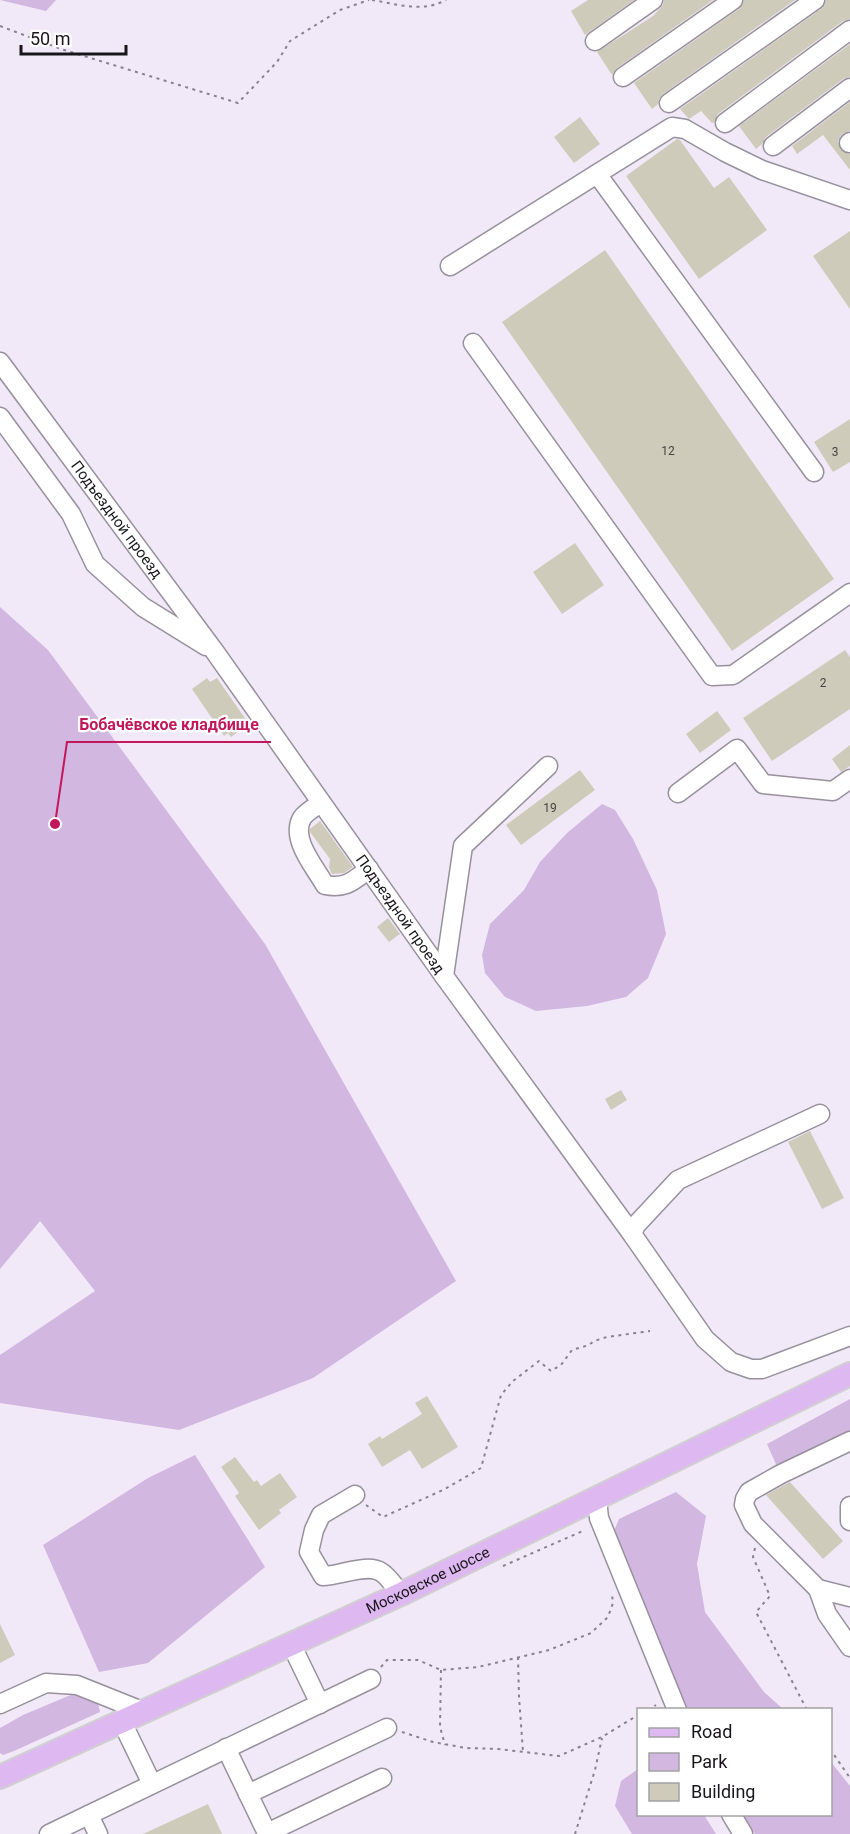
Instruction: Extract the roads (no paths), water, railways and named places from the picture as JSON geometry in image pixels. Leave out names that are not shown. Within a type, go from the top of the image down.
[{"type":"main road","name":"Московское шоссе","points":[[0,1777],[401,1594],[850,1374]]},
{"type":"street","points":[[595,41],[653,0]]},
{"type":"street","points":[[623,76],[733,0]]},
{"type":"street","points":[[669,103],[815,0]]},
{"type":"street","points":[[725,123],[850,30]]},
{"type":"street","points":[[772,146],[850,88]]},
{"type":"street","points":[[450,266],[672,127],[685,129],[762,170],[850,200]]},
{"type":"street","points":[[597,174],[814,472]]},
{"type":"street","points":[[473,344],[712,676],[733,675],[850,593]]},
{"type":"street","name":"Подъездной проезд","points":[[0,362],[215,652],[705,1339],[731,1362],[751,1369],[762,1369],[850,1336]]},
{"type":"street","points":[[0,417],[71,514],[95,564],[143,607],[215,652]]},
{"type":"street","points":[[678,793],[737,749],[763,784],[833,791],[850,779]]},
{"type":"street","points":[[444,976],[463,846],[548,766]]},
{"type":"street","points":[[321,803],[303,816],[298,828],[301,843],[325,885],[349,885],[369,869]]},
{"type":"street","points":[[632,1234],[636,1225],[678,1180],[820,1113]]},
{"type":"street","points":[[850,1441],[749,1492],[744,1505],[753,1524],[818,1589],[827,1614],[850,1647]]},
{"type":"street","points":[[355,1495],[321,1515],[314,1530],[309,1552],[323,1576],[368,1568],[381,1572],[401,1594]]},
{"type":"street","points":[[597,1499],[599,1518],[676,1708]]},
{"type":"street","points":[[850,1506],[850,1521]]},
{"type":"street","points":[[818,1589],[850,1597]]},
{"type":"street","points":[[291,1644],[320,1704]]},
{"type":"street","points":[[49,1834],[371,1679]]},
{"type":"street","points":[[0,1704],[46,1683],[77,1685],[142,1711]]},
{"type":"street","points":[[121,1720],[152,1784]]},
{"type":"street","points":[[248,1794],[387,1728]]},
{"type":"street","points":[[226,1748],[267,1833],[382,1778]]},
{"type":"street","points":[[89,1815],[98,1834]]},
{"type":"street","points":[[731,1816],[743,1834]]},
{"type":"place","name":"Бобачёвское кладбище","points":[[55,824]]}]
